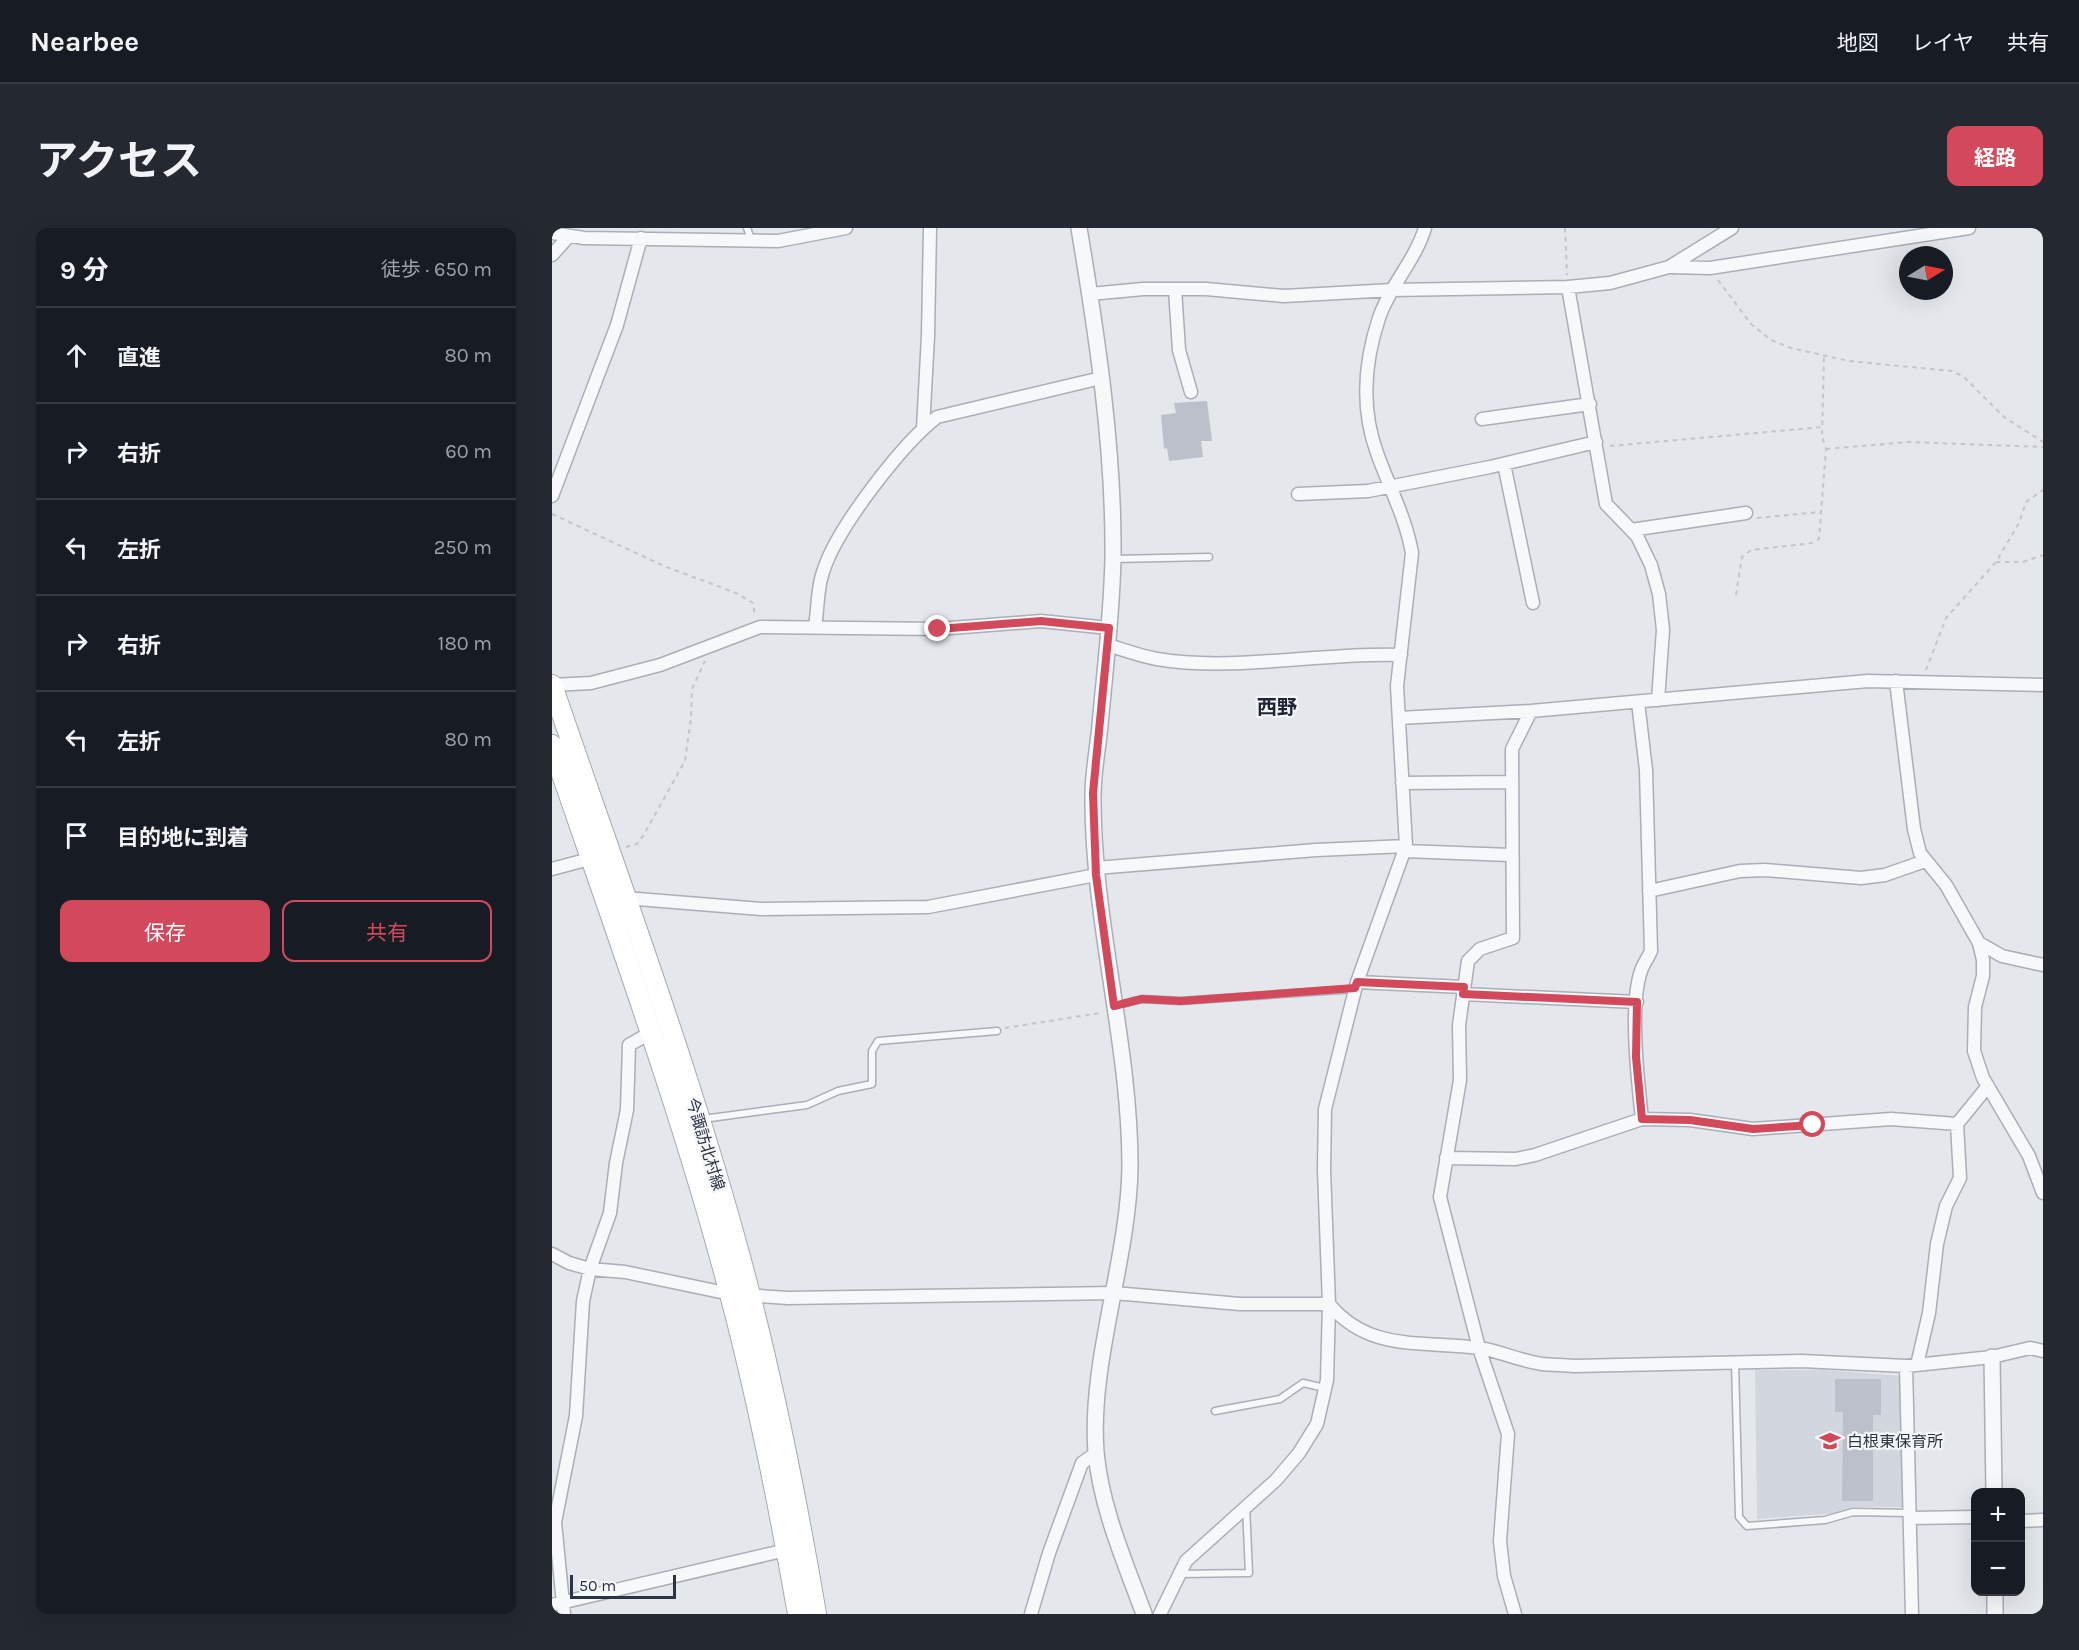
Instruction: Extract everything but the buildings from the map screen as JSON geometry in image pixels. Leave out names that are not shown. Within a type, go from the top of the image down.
[{"type":"main road","name":"今諏訪北村線","points":[[552,685],[650,1033],[730,1294],[769,1456],[798,1614]]},
{"type":"main road","name":"今諏訪北村線","points":[[552,745],[600,856],[625,898],[699,1119],[750,1295],[789,1465],[816,1614]]},
{"type":"street","points":[[552,233],[569,236],[641,238],[749,234],[778,241],[846,228]]},
{"type":"street","points":[[923,428],[930,228]]},
{"type":"street","points":[[1079,228],[1090,294],[1111,465],[1113,559],[1108,645],[1093,793],[1096,872],[1114,1008],[1130,1166],[1126,1219],[1100,1383],[1096,1452],[1107,1508],[1144,1614]]},
{"type":"street","points":[[1160,1614],[1186,1561],[1204,1542],[1276,1480],[1299,1453],[1317,1424],[1325,1388],[1329,1304],[1324,1170],[1325,1109],[1356,985],[1405,849],[1397,686],[1412,553],[1408,531],[1377,452],[1366,414],[1366,371],[1379,317],[1392,290],[1419,247],[1425,228]]},
{"type":"street","points":[[1669,267],[1732,228]]},
{"type":"street","points":[[1090,294],[1113,290],[1175,289],[1284,296],[1392,290],[1568,287],[1610,283],[1669,267],[1710,268],[1969,228]]},
{"type":"street","points":[[552,255],[569,236]]},
{"type":"street","points":[[552,496],[617,325],[641,238]]},
{"type":"street","points":[[1568,287],[1606,504],[1631,530],[1651,565],[1659,594],[1663,630],[1658,700]]},
{"type":"street","points":[[1175,289],[1179,350],[1191,392]]},
{"type":"street","points":[[815,627],[822,572],[842,531],[862,502],[923,428],[937,417],[1101,378]]},
{"type":"street","points":[[1482,418],[1590,404]]},
{"type":"street","points":[[1298,495],[1368,491],[1597,444]]},
{"type":"street","points":[[1504,464],[1533,603]]},
{"type":"street","points":[[1631,530],[1746,513]]},
{"type":"street","points":[[552,685],[591,683],[660,665],[756,629],[815,627],[938,629],[1041,621],[1109,628]]},
{"type":"street","points":[[1108,645],[1156,659],[1212,663],[1358,654],[1401,655]]},
{"type":"street","points":[[1399,718],[1531,711],[1868,681],[2043,684]]},
{"type":"street","points":[[1896,681],[1914,829],[1925,861],[1946,885],[1979,943],[1983,960],[1983,976],[1975,1007],[1974,1051],[1988,1086],[2029,1156],[2043,1193]]},
{"type":"street","points":[[1638,702],[1646,770],[1651,951],[1640,972],[1637,1002],[1636,1057],[1642,1119]]},
{"type":"street","points":[[1515,1614],[1504,1576],[1500,1541],[1508,1434],[1479,1348],[1440,1197],[1460,1080],[1459,1025],[1468,961],[1480,949],[1513,938],[1512,749],[1531,711]]},
{"type":"street","points":[[1402,783],[1512,782]]},
{"type":"street","points":[[625,898],[761,909],[928,907],[1096,872],[1316,850],[1405,849],[1511,855]]},
{"type":"street","points":[[552,869],[600,856]]},
{"type":"street","points":[[1649,891],[1740,871],[1765,870],[1861,878],[1885,875],[1925,861]]},
{"type":"street","points":[[1979,943],[2002,956],[2043,965]]},
{"type":"street","points":[[1356,985],[1637,1002]]},
{"type":"street","points":[[650,1033],[629,1045],[627,1110],[616,1163],[610,1213],[590,1269],[583,1301],[576,1416],[555,1522],[560,1608],[786,1550]]},
{"type":"street","points":[[1912,1614],[1910,1515],[1912,1365],[1929,1313],[1937,1244],[1946,1206],[1960,1178],[1958,1124],[1988,1086]]},
{"type":"street","points":[[1446,1158],[1516,1159],[1535,1155],[1642,1119],[1690,1120],[1753,1129],[1891,1119],[1958,1124]]},
{"type":"street","points":[[552,1254],[569,1263],[590,1269],[625,1272],[730,1294],[788,1298],[1114,1293],[1240,1304],[1329,1304]]},
{"type":"street","points":[[1329,1304],[1342,1320],[1362,1333],[1380,1339],[1479,1348],[1541,1364],[1574,1366],[1801,1361],[1912,1365],[1992,1357],[2030,1348],[2043,1351]]},
{"type":"street","points":[[1992,1357],[1994,1488]]},
{"type":"street","points":[[1031,1614],[1049,1553],[1082,1463],[1096,1452]]},
{"type":"street","points":[[1910,1515],[1971,1517]]},
{"type":"street","points":[[2025,1521],[2043,1520]]},
{"type":"street","points":[[1995,1596],[1995,1614]]},
{"type":"lane","points":[[1113,559],[1209,556]]},
{"type":"lane","points":[[1114,1008],[1142,999],[1181,1001],[1356,985]]},
{"type":"lane","points":[[699,1119],[807,1105],[837,1091],[872,1084],[872,1051],[878,1041],[997,1031]]},
{"type":"lane","points":[[1735,1362],[1739,1517],[1746,1526],[1825,1520],[1853,1512],[1910,1515]]},
{"type":"lane","points":[[1215,1412],[1280,1400],[1304,1383],[1325,1388]]},
{"type":"lane","points":[[1179,1574],[1249,1573],[1246,1506]]},
{"type":"path","points":[[1565,228],[1568,287]]},
{"type":"path","points":[[1710,268],[1751,324],[1771,340],[1849,361],[1952,371],[1964,377],[2004,417],[2043,441]]},
{"type":"path","points":[[1736,595],[1742,557],[1751,549],[1812,543],[1819,539],[1826,449],[1822,427],[1824,356]]},
{"type":"path","points":[[1597,444],[1822,427]]},
{"type":"path","points":[[1826,449],[1909,442],[2043,447]]},
{"type":"path","points":[[1922,681],[1946,618],[1996,562],[2019,523],[2026,502],[2043,490]]},
{"type":"path","points":[[1746,513],[1750,518],[1820,512]]},
{"type":"path","points":[[552,514],[664,566],[736,593],[753,603],[756,629]]},
{"type":"path","points":[[1996,562],[2022,562],[2043,555]]},
{"type":"path","points":[[600,856],[637,843],[681,770],[688,747],[692,689],[714,643]]},
{"type":"path","points":[[997,1031],[1018,1024],[1114,1008]]},
{"type":"shaded area","name":"白根東保育所","points":[[1755,1370],[1823,1370],[1904,1376],[1904,1507],[1855,1507],[1837,1513],[1757,1519]]},
{"type":"place","name":"白根東保育所","points":[[1830,1441]]},
{"type":"district","name":"西野","points":[[1277,707]]},
{"type":"route","points":[[938,629],[1041,621],[1109,628],[1093,793],[1096,875],[1114,1006],[1142,999],[1181,1001],[1355,988],[1357,982],[1464,987],[1463,994],[1637,1002],[1636,1057],[1642,1119],[1690,1120],[1753,1129],[1813,1125]]}]
